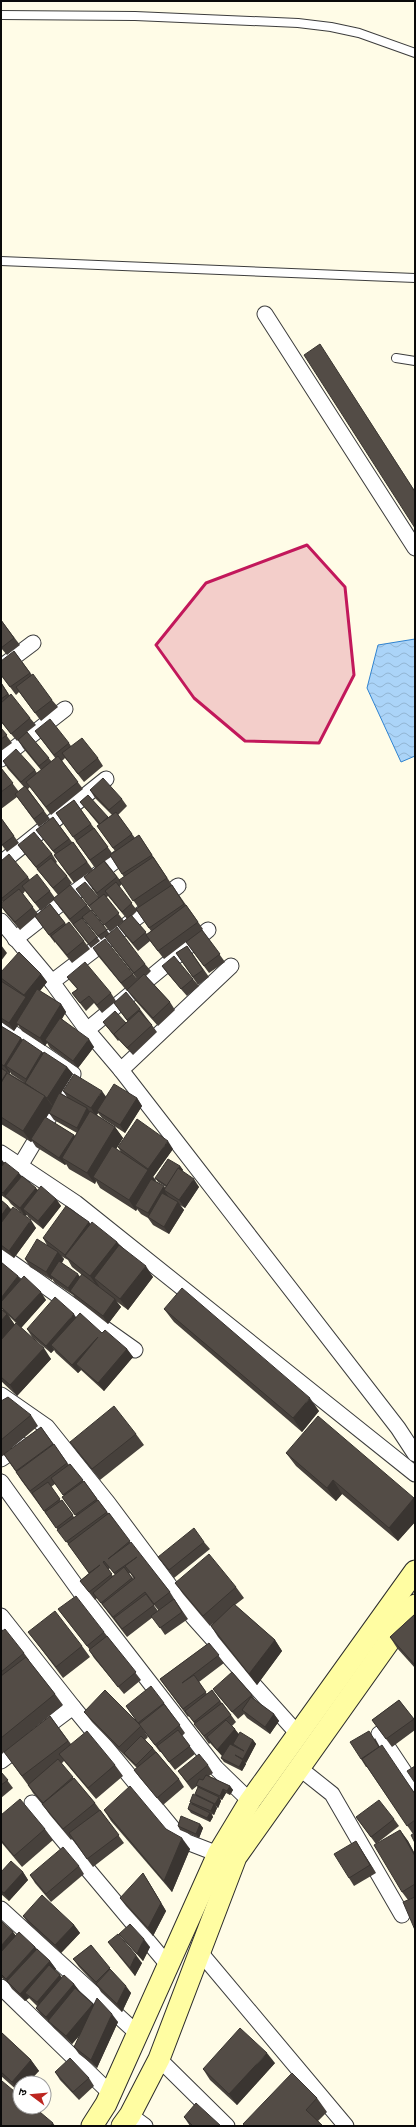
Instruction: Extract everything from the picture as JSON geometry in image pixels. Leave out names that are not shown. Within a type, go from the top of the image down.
[{"type":"main road","points":[[92,2126],[106,2104],[218,1854],[250,1801],[415,1571]]},
{"type":"main road","points":[[133,2122],[159,2059],[236,1857],[298,1767],[415,1605]]},
{"type":"street","points":[[265,314],[415,548]]},
{"type":"street","points":[[1,667],[33,643]]},
{"type":"street","points":[[1,759],[65,709]]},
{"type":"street","points":[[1,863],[106,779]]},
{"type":"street","points":[[15,939],[140,841]]},
{"type":"street","points":[[52,982],[178,886]]},
{"type":"street","points":[[1,921],[52,982],[87,1030],[121,1070],[398,1428],[415,1454]]},
{"type":"street","points":[[87,1030],[208,930]]},
{"type":"street","points":[[121,1070],[231,966]]},
{"type":"street","points":[[1,1025],[73,1074],[72,1079],[20,1166]]},
{"type":"street","points":[[1,1153],[76,1203],[415,1474]]},
{"type":"street","points":[[65,1215],[76,1203]]},
{"type":"street","points":[[1,1255],[135,1350]]},
{"type":"street","points":[[18,1267],[28,1256]]},
{"type":"street","points":[[1,1395],[47,1427],[108,1503],[193,1618],[298,1734]]},
{"type":"street","points":[[1,1459],[47,1427]]},
{"type":"street","points":[[1,1482],[89,1604],[216,1768],[250,1801]]},
{"type":"street","points":[[1,1616],[178,1836],[187,1842],[218,1854]]},
{"type":"street","points":[[1,1762],[73,1707]]},
{"type":"street","points":[[378,1734],[415,1788]]},
{"type":"street","points":[[298,1767],[332,1794],[402,1915]]},
{"type":"street","points":[[32,1803],[168,1965]]},
{"type":"street","points":[[1,1908],[138,2034]]},
{"type":"street","points":[[199,1951],[346,2126]]},
{"type":"street","points":[[1,1987],[110,2093]]},
{"type":"street","points":[[159,2059],[227,2126]]},
{"type":"lane","points":[[1,15],[142,16],[331,27],[359,33],[415,53]]},
{"type":"lane","points":[[1,262],[415,278]]},
{"type":"lane","points":[[396,358],[415,361]]},
{"type":"highlighted area","points":[[307,545],[345,587],[354,675],[319,743],[245,741],[194,698],[156,645],[206,583]]},
{"type":"water","points":[[415,639],[415,756],[401,762],[367,688],[378,645]]},
{"type":"building","points":[[320,344],[415,492],[415,528],[304,355]]},
{"type":"building","points":[[1,620],[14,638],[1,648]]},
{"type":"building","points":[[14,651],[30,673],[10,687],[1,675],[1,661]]},
{"type":"building","points":[[33,674],[52,700],[35,713],[16,687]]},
{"type":"building","points":[[1,683],[8,694],[1,699]]},
{"type":"building","points":[[11,694],[30,718],[11,734],[1,721],[1,703]]},
{"type":"building","points":[[50,719],[69,743],[54,755],[35,731]]},
{"type":"building","points":[[1,728],[7,735],[1,739]]},
{"type":"building","points":[[27,732],[49,758],[39,766],[18,740]]},
{"type":"building","points":[[82,738],[98,758],[78,774],[62,753]]},
{"type":"building","points":[[16,749],[35,770],[21,782],[3,761]]},
{"type":"building","points":[[58,756],[78,782],[46,807],[26,782]]},
{"type":"building","points":[[1,768],[13,783],[1,792]]},
{"type":"building","points":[[103,778],[122,799],[109,810],[90,790]]},
{"type":"building","points":[[25,786],[44,811],[34,819],[15,794]]},
{"type":"building","points":[[88,795],[108,817],[100,824],[80,802]]},
{"type":"building","points":[[74,800],[91,824],[73,837],[56,813]]},
{"type":"building","points":[[116,812],[132,834],[113,848],[97,826]]},
{"type":"building","points":[[53,817],[69,839],[53,851],[36,830]]},
{"type":"building","points":[[1,818],[14,836],[2,845],[1,844]]},
{"type":"building","points":[[94,828],[108,847],[90,860],[76,841]]},
{"type":"building","points":[[34,832],[52,854],[36,867],[18,845]]},
{"type":"building","points":[[139,835],[152,855],[122,874],[110,855]]},
{"type":"building","points":[[73,842],[87,862],[69,875],[54,855]]},
{"type":"building","points":[[9,854],[28,877],[1,899],[1,861]]},
{"type":"building","points":[[153,857],[167,878],[133,901],[119,880]]},
{"type":"building","points":[[51,858],[67,876],[53,888],[37,869]]},
{"type":"building","points":[[104,861],[117,877],[97,893],[84,877]]},
{"type":"building","points":[[37,874],[50,891],[35,903],[22,886]]},
{"type":"building","points":[[85,882],[99,898],[89,906],[76,889]]},
{"type":"building","points":[[116,882],[132,903],[122,912],[105,891]]},
{"type":"building","points":[[70,885],[87,905],[70,919],[53,899]]},
{"type":"building","points":[[172,885],[184,904],[149,928],[136,909]]},
{"type":"building","points":[[19,889],[33,907],[15,922],[1,906],[1,903]]},
{"type":"building","points":[[104,894],[119,913],[104,925],[89,906]]},
{"type":"building","points":[[50,904],[65,923],[49,935],[35,916]]},
{"type":"building","points":[[186,905],[198,922],[158,951],[146,935]]},
{"type":"building","points":[[91,910],[107,930],[98,936],[82,917]]},
{"type":"building","points":[[131,915],[146,932],[133,943],[118,926]]},
{"type":"building","points":[[82,918],[97,937],[89,944],[73,924]]},
{"type":"building","points":[[69,922],[84,941],[67,955],[51,936]]},
{"type":"building","points":[[117,927],[145,964],[134,973],[105,937]]},
{"type":"building","points":[[202,930],[220,954],[204,966],[186,942]]},
{"type":"building","points":[[105,939],[133,974],[121,983],[93,948]]},
{"type":"building","points":[[187,946],[203,970],[193,977],[176,953]]},
{"type":"building","points":[[19,952],[41,974],[24,995],[1,978],[1,972]]},
{"type":"building","points":[[174,956],[193,979],[181,989],[162,966]]},
{"type":"building","points":[[85,962],[111,993],[97,1005],[89,996],[80,1003],[72,993],[78,989],[67,977]]},
{"type":"building","points":[[144,974],[170,1002],[153,1018],[127,990]]},
{"type":"building","points":[[1,981],[26,997],[9,1023],[1,1018]]},
{"type":"building","points":[[37,989],[61,1004],[40,1038],[16,1023]]},
{"type":"building","points":[[126,992],[140,1009],[127,1020],[114,1003]]},
{"type":"building","points":[[115,1011],[126,1023],[114,1034],[116,1037],[103,1022]]},
{"type":"building","points":[[139,1011],[152,1025],[127,1048],[114,1034]]},
{"type":"building","points":[[60,1018],[89,1039],[73,1061],[45,1040]]},
{"type":"building","points":[[1,1026],[21,1038],[4,1066],[1,1064]]},
{"type":"building","points":[[23,1039],[42,1052],[26,1079],[6,1066]]},
{"type":"building","points":[[44,1052],[67,1067],[47,1098],[25,1083]]},
{"type":"building","points":[[1,1068],[7,1072],[1,1082]]},
{"type":"building","points":[[7,1073],[45,1096],[23,1131],[1,1117],[1,1083]]},
{"type":"building","points":[[74,1074],[102,1091],[91,1108],[63,1091]]},
{"type":"building","points":[[114,1084],[137,1098],[120,1125],[97,1111]]},
{"type":"building","points":[[59,1093],[87,1108],[77,1128],[49,1113]]},
{"type":"building","points":[[90,1111],[115,1127],[87,1173],[62,1158]]},
{"type":"building","points":[[45,1117],[74,1135],[59,1158],[31,1139]]},
{"type":"building","points":[[137,1119],[168,1141],[148,1169],[118,1147]]},
{"type":"building","points":[[112,1146],[148,1170],[129,1200],[93,1177]]},
{"type":"building","points":[[168,1159],[180,1166],[167,1186],[155,1178]]},
{"type":"building","points":[[5,1162],[19,1173],[3,1193],[1,1191],[1,1167]]},
{"type":"building","points":[[178,1168],[194,1179],[179,1200],[164,1190]]},
{"type":"building","points":[[22,1176],[36,1188],[20,1208],[5,1196]]},
{"type":"building","points":[[151,1179],[164,1186],[148,1213],[135,1206]]},
{"type":"building","points":[[41,1186],[56,1199],[38,1221],[23,1209]]},
{"type":"building","points":[[162,1193],[178,1202],[164,1227],[148,1217]]},
{"type":"building","points":[[1,1200],[8,1206],[1,1216]]},
{"type":"building","points":[[66,1206],[89,1222],[65,1255],[43,1238]]},
{"type":"building","points":[[13,1207],[31,1220],[9,1251],[1,1245],[1,1223]]},
{"type":"building","points":[[92,1222],[117,1242],[90,1276],[65,1256]]},
{"type":"building","points":[[37,1239],[58,1252],[46,1272],[25,1259]]},
{"type":"building","points":[[119,1245],[146,1266],[120,1299],[94,1278]]},
{"type":"building","points":[[59,1261],[78,1274],[68,1288],[50,1275]]},
{"type":"building","points":[[1,1262],[18,1276],[1,1298]]},
{"type":"building","points":[[82,1274],[115,1299],[103,1316],[70,1291]]},
{"type":"building","points":[[24,1276],[41,1292],[15,1320],[1,1307],[1,1302]]},
{"type":"building","points":[[182,1288],[310,1398],[293,1418],[164,1309]]},
{"type":"building","points":[[55,1297],[74,1314],[46,1346],[27,1329]]},
{"type":"building","points":[[1,1309],[7,1314],[1,1321]]},
{"type":"building","points":[[80,1313],[102,1333],[105,1330],[127,1349],[98,1383],[76,1364],[98,1337],[72,1365],[51,1345]]},
{"type":"building","points":[[16,1323],[44,1348],[10,1385],[1,1377],[1,1340]]},
{"type":"building","points":[[8,1397],[31,1415],[1,1440],[1,1401]]},
{"type":"building","points":[[114,1406],[136,1434],[92,1469],[70,1442]]},
{"type":"building","points":[[318,1416],[414,1498],[389,1528],[333,1480],[327,1488],[286,1453]]},
{"type":"building","points":[[41,1427],[53,1444],[16,1471],[4,1454]]},
{"type":"building","points":[[54,1444],[67,1463],[30,1491],[16,1472]]},
{"type":"building","points":[[70,1464],[83,1480],[63,1495],[51,1478]]},
{"type":"building","points":[[84,1481],[97,1499],[75,1515],[62,1497]]},
{"type":"building","points":[[48,1482],[60,1499],[44,1511],[32,1493]]},
{"type":"building","points":[[62,1500],[73,1515],[56,1528],[45,1512]]},
{"type":"building","points":[[98,1500],[107,1512],[66,1542],[57,1530]]},
{"type":"building","points":[[109,1513],[130,1541],[108,1559],[131,1542],[170,1592],[154,1604],[145,1592],[113,1617],[102,1604],[135,1578],[125,1566],[137,1557],[114,1573],[104,1561],[103,1562],[112,1574],[89,1592],[80,1581],[100,1565],[89,1573],[68,1544]]},
{"type":"building","points":[[194,1528],[204,1542],[169,1570],[158,1557]]},
{"type":"building","points":[[209,1554],[236,1587],[203,1616],[175,1583]]},
{"type":"building","points":[[124,1567],[132,1578],[101,1603],[93,1593]]},
{"type":"building","points":[[146,1594],[154,1605],[122,1629],[114,1618]]},
{"type":"building","points":[[76,1596],[104,1632],[87,1646],[58,1609]]},
{"type":"building","points":[[174,1599],[182,1612],[160,1628],[151,1616]]},
{"type":"building","points":[[234,1604],[275,1640],[249,1674],[211,1626]]},
{"type":"building","points":[[55,1611],[82,1646],[56,1667],[28,1632]]},
{"type":"building","points":[[415,1614],[415,1665],[390,1637]]},
{"type":"building","points":[[5,1629],[24,1653],[1,1672],[1,1632]]},
{"type":"building","points":[[107,1636],[136,1672],[118,1687],[89,1650]]},
{"type":"building","points":[[209,1643],[219,1655],[182,1683],[194,1675],[206,1692],[183,1709],[160,1679]]},
{"type":"building","points":[[26,1657],[55,1694],[1,1738],[1,1676]]},
{"type":"building","points":[[232,1672],[252,1695],[232,1712],[213,1689]]},
{"type":"building","points":[[151,1686],[164,1703],[138,1723],[126,1706]]},
{"type":"building","points":[[105,1690],[141,1726],[119,1747],[84,1712]]},
{"type":"building","points":[[212,1690],[220,1701],[194,1722],[185,1711]]},
{"type":"building","points":[[251,1697],[274,1714],[265,1727],[242,1710]]},
{"type":"building","points":[[399,1700],[414,1719],[386,1739],[372,1720]]},
{"type":"building","points":[[222,1703],[231,1715],[204,1736],[194,1724]]},
{"type":"building","points":[[164,1704],[180,1725],[155,1745],[139,1724]]},
{"type":"building","points":[[50,1716],[68,1741],[22,1776],[4,1752]]},
{"type":"building","points":[[226,1720],[235,1729],[217,1750],[207,1737]]},
{"type":"building","points":[[178,1730],[190,1746],[169,1762],[157,1746]]},
{"type":"building","points":[[87,1731],[115,1765],[88,1788],[59,1754]]},
{"type":"building","points":[[369,1731],[379,1747],[361,1759],[350,1742]]},
{"type":"building","points":[[240,1732],[253,1740],[243,1759],[235,1755],[243,1760],[239,1767],[221,1758],[230,1744],[244,1751],[233,1744]]},
{"type":"building","points":[[141,1736],[153,1748],[136,1765],[124,1753]]},
{"type":"building","points":[[382,1745],[415,1794],[415,1820],[407,1826],[362,1759]]},
{"type":"building","points":[[156,1752],[179,1779],[157,1798],[134,1770]]},
{"type":"building","points":[[199,1754],[208,1765],[187,1782],[178,1771]]},
{"type":"building","points":[[58,1759],[73,1777],[43,1803],[28,1785]]},
{"type":"building","points":[[415,1766],[415,1783],[407,1771]]},
{"type":"building","points":[[1,1772],[8,1780],[1,1785]]},
{"type":"building","points":[[206,1775],[230,1786],[227,1791],[223,1789],[220,1796],[196,1785],[199,1779],[203,1780]]},
{"type":"building","points":[[74,1778],[95,1803],[63,1829],[42,1804]]},
{"type":"building","points":[[130,1786],[166,1829],[182,1838],[164,1881],[104,1810]]},
{"type":"building","points":[[198,1787],[219,1797],[215,1804],[195,1794]]},
{"type":"building","points":[[193,1794],[214,1804],[211,1811],[190,1802]]},
{"type":"building","points":[[20,1799],[45,1829],[14,1856],[1,1840],[1,1815]]},
{"type":"building","points":[[379,1800],[394,1819],[371,1837],[356,1817]]},
{"type":"building","points":[[190,1803],[210,1813],[207,1818],[188,1809]]},
{"type":"building","points":[[100,1810],[119,1835],[87,1859],[69,1833]]},
{"type":"building","points":[[181,1816],[200,1824],[196,1834],[178,1826]]},
{"type":"building","points":[[400,1830],[415,1856],[415,1884],[402,1892],[374,1845]]},
{"type":"building","points":[[415,1833],[415,1843],[411,1835]]},
{"type":"building","points":[[356,1841],[370,1865],[349,1878],[334,1854]]},
{"type":"building","points":[[63,1847],[79,1866],[46,1894],[30,1875]]},
{"type":"building","points":[[11,1861],[23,1872],[4,1893],[1,1891],[1,1872]]},
{"type":"building","points":[[143,1873],[161,1903],[148,1928],[120,1898]]},
{"type":"building","points":[[42,1895],[74,1925],[55,1945],[23,1916]]},
{"type":"building","points":[[415,1897],[415,1930],[403,1902]]},
{"type":"building","points":[[1,1921],[13,1932],[1,1946]]},
{"type":"building","points":[[130,1924],[144,1939],[137,1954],[119,1934]]},
{"type":"building","points":[[19,1932],[35,1947],[6,1979],[1,1974],[1,1952]]},
{"type":"building","points":[[118,1934],[136,1955],[130,1968],[108,1942]]},
{"type":"building","points":[[91,1945],[110,1968],[96,1982],[73,1959]]},
{"type":"building","points":[[37,1949],[50,1961],[20,1994],[7,1981]]},
{"type":"building","points":[[49,1965],[60,1975],[37,2002],[25,1993]]},
{"type":"building","points":[[110,1969],[126,1986],[117,2004],[96,1984]]},
{"type":"building","points":[[64,1975],[74,1984],[46,2017],[36,2008]]},
{"type":"building","points":[[75,1988],[93,2004],[66,2036],[48,2021]]},
{"type":"building","points":[[97,1998],[112,2014],[91,2060],[74,2047]]},
{"type":"building","points":[[240,2028],[267,2053],[229,2094],[203,2069]]},
{"type":"building","points":[[1,2032],[31,2060],[18,2075],[12,2075],[12,2082],[1,2072]]},
{"type":"building","points":[[70,2058],[89,2078],[73,2092],[55,2072]]},
{"type":"building","points":[[292,2073],[317,2098],[306,2110],[323,2126],[245,2126],[243,2124]]},
{"type":"building","points":[[2,2081],[12,2089],[12,2115],[44,2115],[53,2123],[50,2126],[1,2126]]},
{"type":"building","points":[[196,2103],[221,2126],[193,2126],[184,2117]]}]
